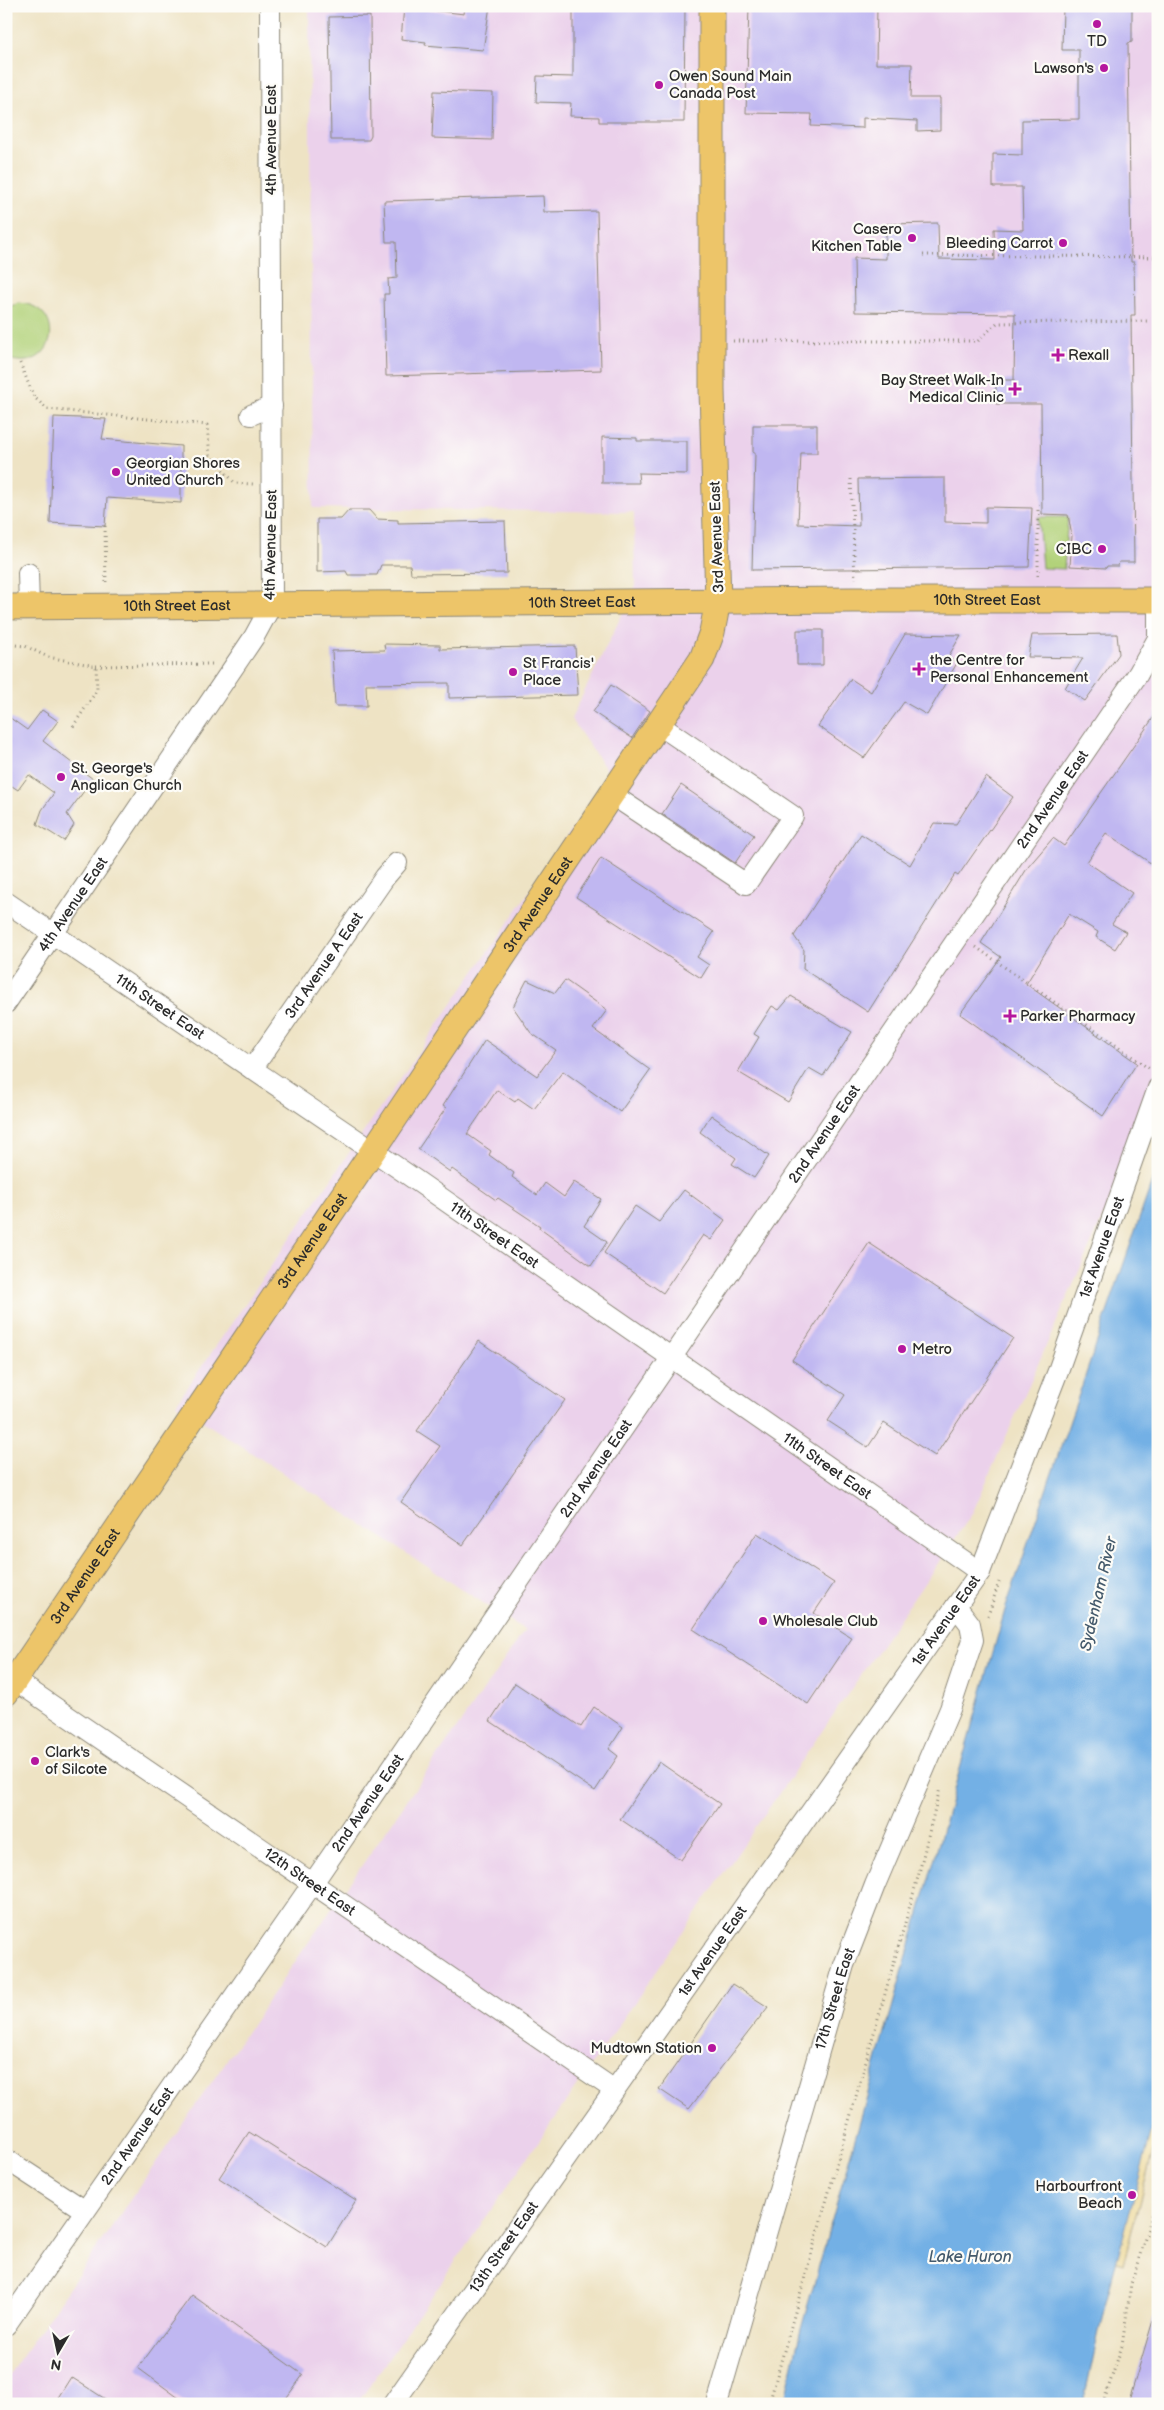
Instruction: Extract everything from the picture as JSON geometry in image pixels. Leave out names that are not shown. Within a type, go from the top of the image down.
[{"type":"main road","name":"3rd Avenue East","points":[[9,1682],[373,1151],[702,659],[712,632],[718,601],[712,341],[712,6]]},
{"type":"main road","name":"10th Street East","points":[[18,607],[853,600],[1158,601]]},
{"type":"street","name":"4th Avenue East","points":[[6,1003],[254,637],[272,604],[270,6]]},
{"type":"street","points":[[251,415],[272,406]]},
{"type":"street","points":[[18,607],[28,573]]},
{"type":"street","name":"2nd Avenue East","points":[[6,2325],[84,2210],[313,1883],[1138,674],[1158,638],[1158,601]]},
{"type":"street","points":[[611,794],[746,884],[792,816],[658,724]]},
{"type":"street","name":"3rd Avenue A East","points":[[252,1069],[385,877],[397,863]]},
{"type":"street","name":"11th Street East","points":[[6,902],[373,1151],[980,1572]]},
{"type":"street","name":"1st Avenue East","points":[[613,2089],[980,1572],[1058,1371],[1158,1088]]},
{"type":"street","name":"17th Street East","points":[[717,2404],[844,1965],[875,1885],[950,1709],[973,1640],[970,1624],[956,1606]]},
{"type":"street","name":"12th Street East","points":[[9,1682],[313,1883],[613,2089]]},
{"type":"street","name":"13th Street East","points":[[393,2404],[613,2089]]},
{"type":"street","points":[[6,2159],[84,2210]]},
{"type":"path","points":[[924,255],[1158,257]]},
{"type":"path","points":[[712,341],[978,341],[998,323],[1148,320]]},
{"type":"path","points":[[20,363],[34,397],[47,409],[207,425],[210,456],[235,483],[272,486]]},
{"type":"path","points":[[852,479],[856,573],[853,600]]},
{"type":"path","points":[[1038,504],[1038,600]]},
{"type":"path","points":[[105,526],[106,606]]},
{"type":"path","points":[[6,644],[25,646],[48,657],[96,666],[236,663]]},
{"type":"path","points":[[72,728],[97,690],[96,666]]},
{"type":"path","points":[[960,935],[1158,1074]]},
{"type":"path","points":[[985,1624],[1000,1577]]},
{"type":"path","points":[[769,2404],[918,1877],[941,1784]]},
{"type":"path","points":[[1103,2404],[1122,2346],[1131,2284],[1158,2196]]},
{"type":"shaded area","points":[[309,6],[1158,6],[1158,1083],[1128,1160],[972,1514],[357,2404],[6,2404],[6,2379],[525,1630],[176,1404],[610,775],[571,719],[635,588],[634,512],[313,508]]},
{"type":"green space","points":[[19,303],[35,307],[45,316],[50,327],[50,339],[45,350],[36,358],[23,361],[6,358],[6,308]]},
{"type":"green space","points":[[1038,517],[1068,517],[1064,569],[1042,568]]},
{"type":"sand","name":"Harbourfront Beach","points":[[1158,2073],[1158,2132],[1123,2264],[1106,2258]]},
{"type":"water","name":"Lake Huron","points":[[1158,1164],[1158,2108],[1105,2304],[1083,2404],[784,2404],[801,2329],[1005,1610]]},
{"type":"building","points":[[465,6],[490,6],[483,50],[425,45],[426,42],[401,39],[404,7],[464,14]]},
{"type":"building","points":[[591,6],[685,6],[684,122],[599,122],[599,117],[570,116],[571,103],[536,102],[537,76],[573,77],[573,9],[591,9]]},
{"type":"building","points":[[749,6],[877,6],[876,64],[912,64],[911,98],[940,98],[940,130],[917,131],[917,121],[863,118],[863,128],[811,126],[812,114],[746,113]]},
{"type":"building","points":[[1063,6],[1132,6],[1132,42],[1128,43],[1131,262],[1134,262],[1135,315],[1131,315],[1134,562],[1119,562],[1118,566],[1107,566],[1106,568],[1070,566],[1072,536],[1068,515],[1042,514],[1041,404],[996,404],[996,380],[1014,380],[1015,314],[855,312],[854,258],[886,259],[886,224],[938,223],[939,259],[995,260],[994,229],[1023,230],[1022,187],[993,187],[993,154],[1022,155],[1022,120],[1079,119],[1079,50],[1062,50]]},
{"type":"building","points":[[370,16],[371,136],[369,140],[331,140],[329,17]]},
{"type":"building","points":[[434,91],[493,93],[492,140],[432,138]]},
{"type":"building","points":[[543,196],[544,212],[597,211],[601,370],[386,376],[384,294],[389,294],[388,279],[397,278],[396,242],[386,242],[384,201]]},
{"type":"building","name":"Georgian Shores United Church","points":[[54,417],[106,419],[102,439],[181,446],[181,503],[107,498],[105,526],[50,523]]},
{"type":"building","points":[[753,425],[817,425],[817,453],[801,453],[798,524],[859,526],[858,479],[945,478],[945,522],[986,523],[986,507],[1032,508],[1029,567],[752,570],[755,453],[753,453]]},
{"type":"building","points":[[602,437],[637,438],[637,441],[687,441],[687,474],[638,473],[639,483],[602,483]]},
{"type":"building","points":[[349,510],[369,510],[377,519],[398,520],[398,523],[505,521],[507,573],[411,574],[410,565],[381,565],[377,575],[348,575],[346,571],[317,572],[317,519],[341,519]]},
{"type":"building","points":[[797,630],[823,630],[823,665],[797,665]]},
{"type":"building","points":[[905,634],[961,635],[948,657],[957,663],[927,715],[904,702],[864,758],[818,726],[851,679],[871,692]]},
{"type":"building","points":[[1117,634],[1119,654],[1085,701],[1065,688],[1083,658],[1028,657],[1032,635]]},
{"type":"building","points":[[384,644],[440,645],[440,649],[575,646],[578,695],[449,698],[449,683],[366,684],[367,706],[335,706],[332,651],[385,650]]},
{"type":"building","points":[[611,685],[650,711],[632,738],[593,712]]},
{"type":"building","name":"St. George's Anglican Church","points":[[42,710],[58,721],[43,741],[93,779],[67,814],[74,825],[64,841],[37,824],[42,810],[54,793],[29,775],[18,790],[6,782],[6,715],[27,730]]},
{"type":"building","points":[[1158,711],[1158,868],[1106,833],[1087,862],[1132,893],[1112,924],[1126,932],[1115,949],[1096,937],[1098,932],[1069,914],[1026,984],[1137,1063],[1103,1116],[960,1014],[1001,957],[981,943],[1028,867],[1053,838],[1064,846]]},
{"type":"building","points":[[986,777],[1013,797],[958,876],[955,874],[868,1012],[803,969],[804,950],[794,936],[861,834],[910,865],[934,823],[956,824]]},
{"type":"building","points":[[681,785],[754,835],[735,863],[662,814]]},
{"type":"building","points":[[601,858],[714,932],[697,957],[709,965],[701,978],[576,897]]},
{"type":"building","points":[[527,980],[555,993],[565,980],[607,1010],[593,1029],[650,1070],[620,1112],[563,1071],[534,1109],[518,1098],[515,1102],[497,1090],[467,1134],[491,1151],[489,1155],[514,1173],[512,1177],[537,1195],[545,1183],[564,1197],[574,1182],[601,1199],[584,1226],[607,1242],[591,1266],[539,1228],[540,1226],[498,1198],[496,1200],[452,1169],[450,1172],[418,1149],[446,1108],[443,1106],[485,1040],[537,1076],[556,1050],[531,1033],[513,1007]]},
{"type":"building","points":[[791,996],[852,1032],[823,1076],[809,1068],[788,1102],[738,1072],[759,1037],[754,1034],[772,1006],[779,1010]]},
{"type":"building","points":[[711,1115],[769,1156],[754,1178],[732,1164],[736,1158],[700,1132]]},
{"type":"building","points":[[684,1190],[725,1220],[711,1240],[703,1235],[663,1293],[604,1253],[635,1206],[659,1222]]},
{"type":"building","name":"Metro","points":[[869,1243],[1013,1338],[935,1456],[884,1423],[868,1447],[828,1421],[845,1395],[792,1360]]},
{"type":"building","points":[[479,1341],[565,1400],[463,1545],[401,1502],[440,1446],[417,1431]]},
{"type":"building","name":"Wholesale Club","points":[[757,1533],[834,1583],[814,1613],[852,1638],[808,1704],[693,1629]]},
{"type":"building","points":[[515,1683],[581,1727],[594,1707],[623,1727],[609,1749],[618,1756],[595,1791],[490,1721]]},
{"type":"building","points":[[659,1762],[720,1804],[681,1860],[620,1819]]},
{"type":"building","name":"Mudtown Station","points":[[732,1984],[768,2007],[689,2109],[659,2089]]},
{"type":"building","points":[[249,2132],[356,2200],[327,2247],[219,2178]]},
{"type":"building","points":[[192,2295],[303,2375],[282,2404],[187,2404],[138,2368]]},
{"type":"building","points":[[1154,2317],[1158,2317],[1158,2404],[1128,2404]]},
{"type":"building","points":[[71,2377],[113,2404],[54,2404]]},
{"type":"place","name":"TD","points":[[1097,24]]},
{"type":"place","name":"Lawson's","points":[[1104,68]]},
{"type":"place","name":"Owen Sound Main Canada Post","points":[[659,85]]},
{"type":"place","name":"Casero Kitchen Table","points":[[912,238]]},
{"type":"place","name":"Bleeding Carrot","points":[[1063,243]]},
{"type":"place","name":"Rexall","points":[[1058,355]]},
{"type":"place","name":"Bay Street Walk-In Medical Clinic","points":[[1015,389]]},
{"type":"place","name":"Georgian Shores United Church","points":[[116,472]]},
{"type":"place","name":"CIBC","points":[[1102,549]]},
{"type":"place","name":"the Centre for Personal Enhancement","points":[[919,669]]},
{"type":"place","name":"St Francis' Place","points":[[513,672]]},
{"type":"place","name":"St. George's Anglican Church","points":[[61,777]]},
{"type":"place","name":"Parker Pharmacy","points":[[1010,1016]]},
{"type":"place","name":"Metro","points":[[902,1349]]},
{"type":"place","name":"Wholesale Club","points":[[763,1621]]},
{"type":"place","name":"Clark's of Silcote","points":[[35,1761]]},
{"type":"place","name":"Mudtown Station","points":[[712,2048]]},
{"type":"place","name":"Harbourfront Beach","points":[[1132,2195]]},
{"type":"water label","name":"Sydenham River","points":[[1099,1594]]}]
